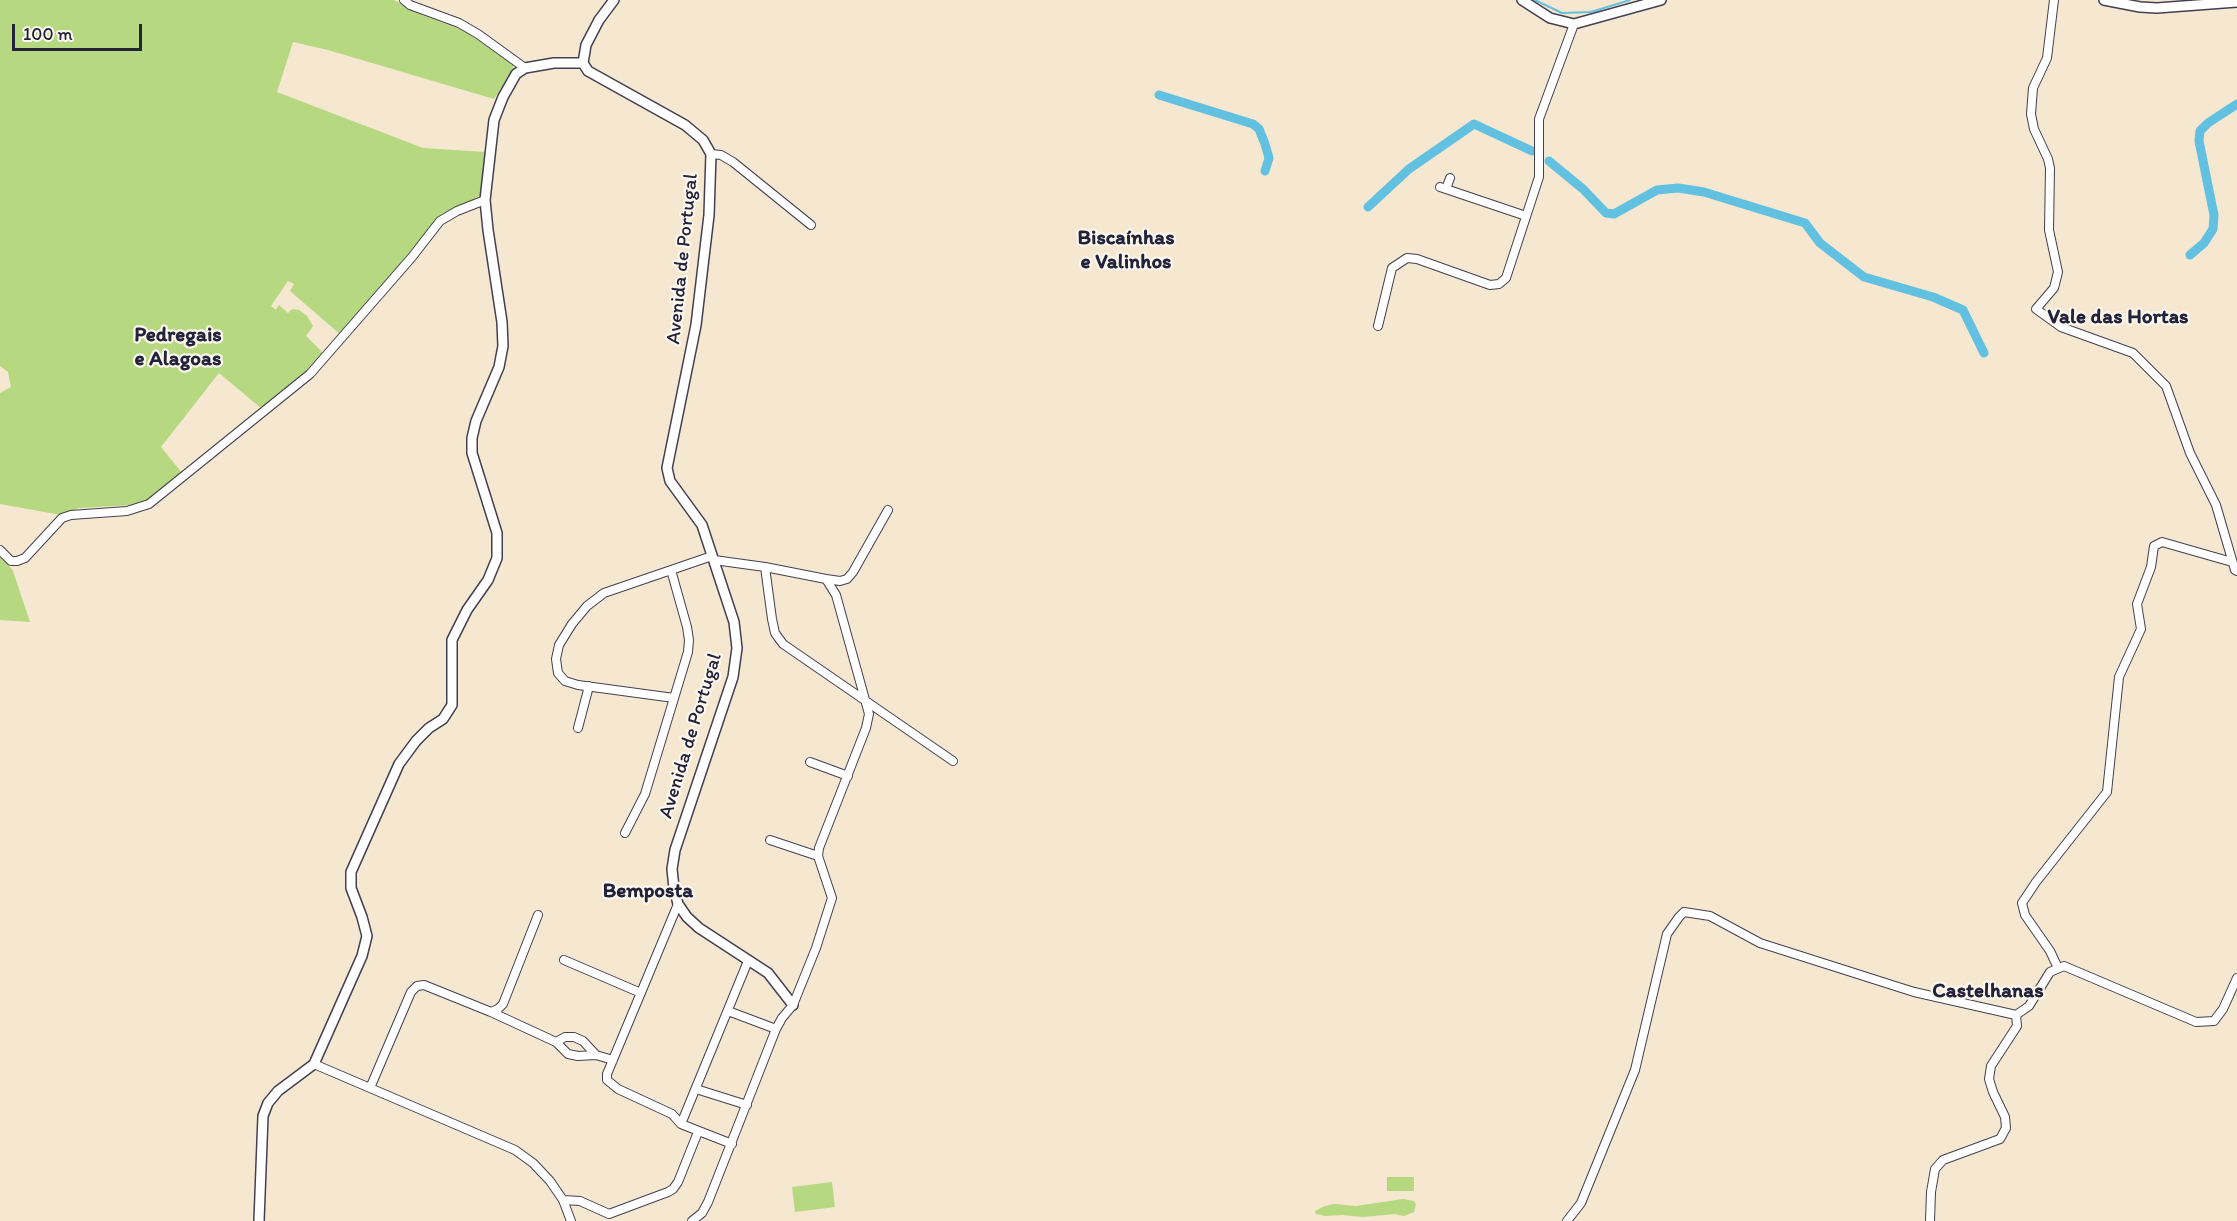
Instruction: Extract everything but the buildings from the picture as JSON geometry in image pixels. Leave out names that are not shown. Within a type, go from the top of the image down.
[{"type":"street","points":[[404,0],[410,5],[459,23],[525,68]]},
{"type":"street","points":[[614,0],[592,32],[583,54],[583,63],[588,71],[685,125],[703,140],[711,154],[733,162],[810,225]]},
{"type":"street","points":[[1522,0],[1550,18],[1574,24],[1661,0]]},
{"type":"street","points":[[2054,0],[2047,58],[2033,88],[2031,114],[2034,129],[2049,159],[2049,230],[2058,272],[2054,288],[2036,309],[2061,327],[2133,353],[2166,386],[2190,453],[2216,506],[2232,562],[2237,571]]},
{"type":"street","points":[[2104,0],[2140,8],[2237,2]]},
{"type":"street","points":[[1378,326],[1392,268],[1397,262],[1407,258],[1417,259],[1479,282],[1499,284],[1506,279],[1539,177],[1539,119],[1574,24]]},
{"type":"street","points":[[259,1221],[263,1116],[268,1103],[278,1091],[314,1064],[362,956],[367,936],[351,888],[351,872],[399,764],[429,728],[443,719],[452,705],[452,640],[467,610],[488,580],[497,558],[497,533],[472,453],[472,438],[476,421],[499,367],[503,346],[502,322],[485,200],[494,120],[516,74],[525,68],[554,63],[583,63]]},
{"type":"street","name":"Avenida de Portugal","points":[[678,904],[672,869],[675,850],[733,677],[737,648],[734,622],[702,525],[670,481],[667,468],[699,304],[709,215],[711,154]]},
{"type":"street","points":[[1450,178],[1443,188],[1526,216]]},
{"type":"street","points":[[0,550],[11,561],[17,561],[25,558],[62,518],[81,513],[127,511],[149,504],[310,374],[412,257],[440,221],[457,211],[485,200]]},
{"type":"street","points":[[674,698],[565,681],[558,673],[556,659],[559,645],[587,606],[604,593],[713,558],[826,579],[840,581],[847,579],[888,510]]},
{"type":"street","points":[[2058,968],[2050,951],[2025,915],[2022,903],[2107,792],[2119,677],[2140,629],[2137,604],[2151,567],[2154,546],[2162,542],[2232,562]]},
{"type":"street","points":[[765,567],[772,619],[775,633],[779,638],[794,652],[953,761]]},
{"type":"street","points":[[625,833],[645,794],[688,652],[689,640],[671,570]]},
{"type":"street","points":[[692,1221],[702,1213],[708,1202],[776,1029],[793,1005],[816,948],[832,898],[818,856],[819,848],[866,728],[869,714],[836,595],[826,579]]},
{"type":"street","points":[[578,728],[589,686]]},
{"type":"street","points":[[810,762],[848,776]]},
{"type":"street","points":[[770,840],[818,856]]},
{"type":"street","points":[[678,904],[699,928],[768,973],[793,1005]]},
{"type":"street","points":[[678,904],[613,1060],[607,1080],[610,1084],[672,1114],[681,1124],[732,1144]]},
{"type":"street","points":[[1567,1221],[1581,1203],[1635,1070],[1667,934],[1678,916],[1684,912],[1710,916],[1760,943],[1914,992],[2016,1015],[2029,1006],[2050,972],[2064,966],[2196,1023],[2214,1021],[2223,1009],[2237,978]]},
{"type":"street","points":[[491,1012],[503,1004],[538,915]]},
{"type":"street","points":[[564,960],[641,993]]},
{"type":"street","points":[[681,1124],[748,961]]},
{"type":"street","points":[[370,1088],[411,992],[417,986],[424,985],[556,1042],[568,1054],[596,1055],[613,1060]]},
{"type":"street","points":[[728,1011],[776,1029]]},
{"type":"street","points":[[1930,1221],[1935,1169],[1943,1160],[2000,1139],[2006,1128],[2005,1117],[1989,1078],[1991,1066],[2017,1026],[2016,1015]]},
{"type":"street","points":[[556,1042],[565,1037],[574,1037],[583,1041],[596,1055]]},
{"type":"street","points":[[314,1064],[515,1150],[533,1163],[550,1181],[563,1200],[571,1221]]},
{"type":"street","points":[[696,1089],[747,1105]]},
{"type":"street","points":[[563,1200],[580,1201],[609,1214],[668,1192],[678,1182],[698,1132]]},
{"type":"green space","points":[[0,0],[394,0],[422,15],[465,31],[513,65],[514,69],[494,99],[328,50],[293,42],[277,92],[423,148],[485,152],[480,195],[474,200],[441,214],[341,335],[290,291],[294,284],[288,281],[271,306],[276,310],[279,305],[288,313],[292,309],[299,310],[307,316],[313,326],[306,336],[323,353],[305,372],[262,409],[219,373],[161,447],[183,474],[144,502],[79,508],[61,515],[0,504],[0,393],[11,387],[8,372],[0,366]]},
{"type":"green space","points":[[0,554],[13,571],[30,622],[0,620]]},
{"type":"green space","points":[[1387,1177],[1414,1177],[1414,1191],[1387,1191]]},
{"type":"green space","points":[[832,1182],[835,1207],[795,1212],[792,1187]]},
{"type":"green space","points":[[1403,1199],[1414,1201],[1416,1204],[1414,1212],[1404,1216],[1395,1214],[1363,1217],[1325,1216],[1316,1214],[1315,1211],[1334,1204],[1356,1206]]},
{"type":"waterway","points":[[1535,0],[1562,13],[1591,12],[1630,0]]},
{"type":"waterway","points":[[1159,95],[1253,124],[1259,129],[1269,158],[1265,171]]},
{"type":"waterway","points":[[2190,255],[2204,243],[2213,229],[2214,215],[2199,141],[2200,131],[2237,104]]},
{"type":"waterway","points":[[1368,207],[1409,169],[1474,124],[1532,151]]},
{"type":"waterway","points":[[1549,161],[1583,189],[1606,213],[1614,214],[1657,190],[1678,188],[1704,192],[1805,223],[1820,243],[1864,277],[1933,297],[1963,310],[1984,353]]},
{"type":"district","name":"Biscaínhas e Valinhos","points":[[1126,251]]},
{"type":"district","name":"Vale das Hortas","points":[[2118,318]]},
{"type":"district","name":"Pedregais e Alagoas","points":[[178,348]]},
{"type":"district","name":"Bemposta","points":[[648,892]]},
{"type":"district","name":"Castelhanas","points":[[1988,992]]}]
